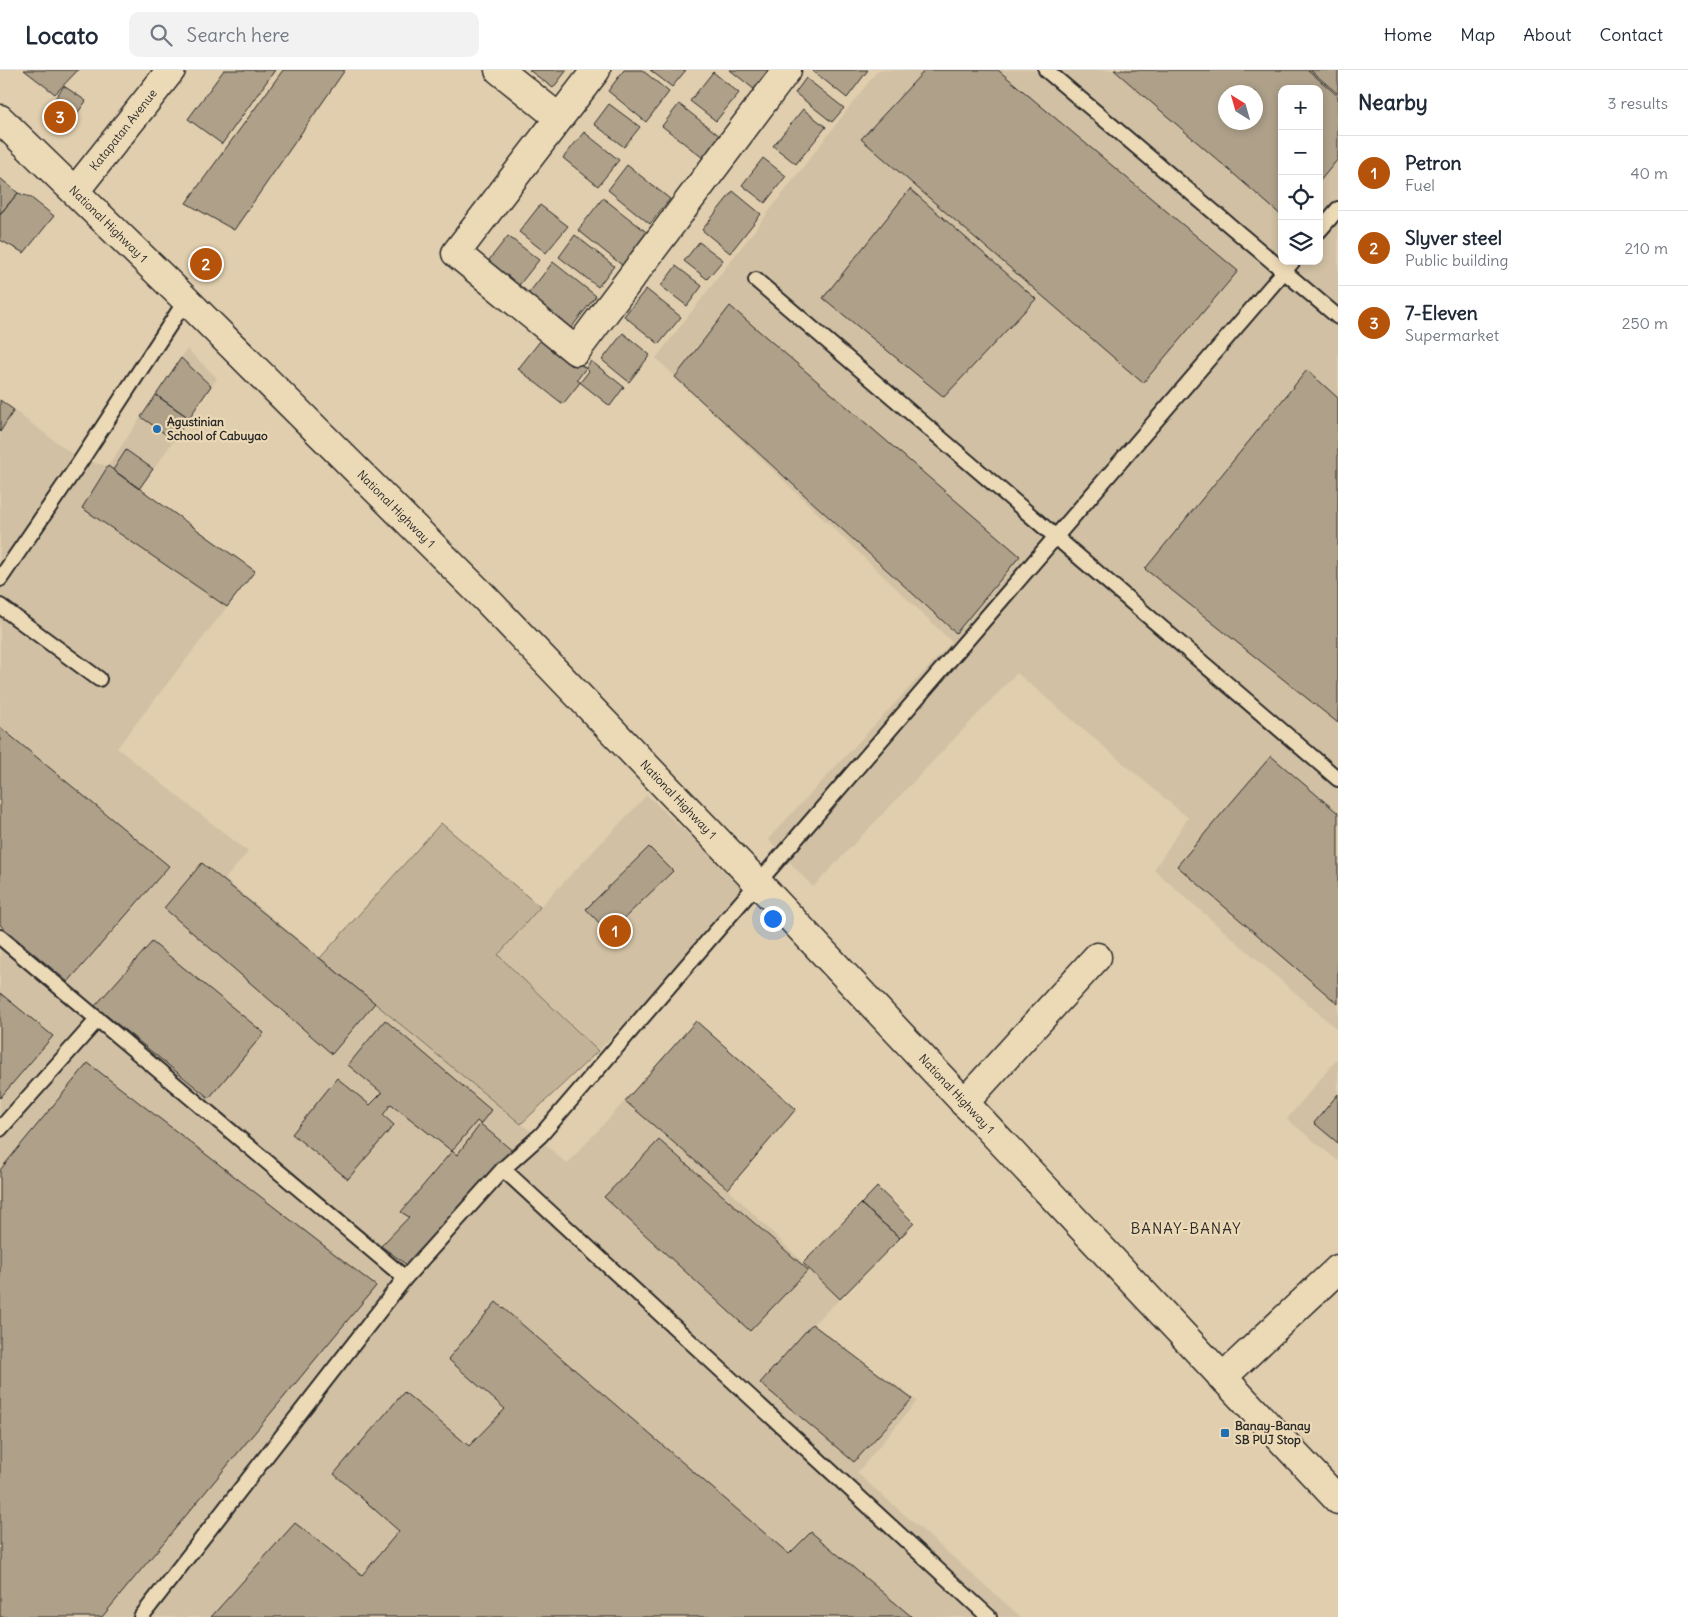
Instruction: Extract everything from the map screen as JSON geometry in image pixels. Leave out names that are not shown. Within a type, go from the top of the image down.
[{"type":"main road","name":"Katapatan Avenue","points":[[75,191],[171,70]]},
{"type":"main road","points":[[499,70],[559,118]]},
{"type":"main road","points":[[596,70],[456,253],[576,351],[787,70]]},
{"type":"main road","name":"National Highway 1","points":[[0,119],[186,300],[486,599],[758,884],[1338,1500]]},
{"type":"main road","points":[[964,1103],[1097,957]]},
{"type":"main road","points":[[1222,1378],[1338,1269]]},
{"type":"lane","points":[[1046,70],[1289,266],[1338,317]]},
{"type":"lane","points":[[1323,226],[1338,209]]},
{"type":"lane","points":[[141,1617],[405,1278],[504,1169],[541,1135],[1057,538],[1289,266]]},
{"type":"lane","points":[[756,280],[1338,779]]},
{"type":"lane","points":[[0,579],[80,462],[186,300]]},
{"type":"lane","points":[[0,606],[100,679]]},
{"type":"lane","points":[[0,937],[405,1278]]},
{"type":"lane","points":[[0,1129],[98,1020]]},
{"type":"lane","points":[[504,1169],[988,1617]]},
{"type":"shaded area","points":[[878,70],[1338,70],[1338,1030],[1154,870],[1188,818],[1017,673],[813,887],[768,839],[952,642],[656,358]]},
{"type":"shaded area","points":[[187,349],[217,378],[140,489],[255,571],[117,748],[248,852],[225,879],[533,1133],[567,1164],[625,1101],[728,1189],[840,1299],[812,1325],[917,1401],[857,1473],[1021,1617],[0,1617],[0,400],[79,459],[108,466]]},
{"type":"shaded area","points":[[647,795],[749,892],[598,1051],[498,955],[540,907]]},
{"type":"shaded area","points":[[441,823],[540,907],[498,955],[598,1051],[521,1124],[320,958]]},
{"type":"shaded area","points":[[1338,1058],[1338,1161],[1287,1119]]},
{"type":"building","points":[[24,70],[78,70],[55,94]]},
{"type":"building","points":[[224,70],[275,70],[222,144],[188,119]]},
{"type":"building","points":[[283,70],[345,70],[234,230],[186,203]]},
{"type":"building","points":[[529,70],[567,70],[553,88]]},
{"type":"building","points":[[624,70],[642,70],[669,92],[646,122],[608,91]]},
{"type":"building","points":[[650,70],[686,70],[672,87]]},
{"type":"building","points":[[730,70],[771,70],[755,90]]},
{"type":"building","points":[[814,70],[868,70],[847,98]]},
{"type":"building","points":[[925,70],[998,70],[1238,271],[1143,383],[861,139]]},
{"type":"building","points":[[1114,70],[1308,70],[1338,96],[1338,159],[1323,177],[1323,85],[1278,85],[1278,213]]},
{"type":"building","points":[[1310,70],[1338,70],[1338,94]]},
{"type":"building","points":[[713,72],[739,93],[716,121],[690,101]]},
{"type":"building","points":[[806,78],[844,108],[832,122],[795,93]]},
{"type":"building","points":[[64,86],[86,101],[67,128],[45,112]]},
{"type":"building","points":[[609,104],[640,127],[624,147],[594,124]]},
{"type":"building","points":[[679,104],[725,140],[708,162],[662,126]]},
{"type":"building","points":[[803,109],[826,127],[796,164],[773,146]]},
{"type":"building","points":[[584,132],[619,160],[598,186],[563,158]]},
{"type":"building","points":[[763,158],[786,176],[765,203],[742,185]]},
{"type":"building","points":[[627,165],[670,199],[650,224],[608,190]]},
{"type":"building","points":[[0,178],[18,193],[0,214]]},
{"type":"building","points":[[910,189],[1036,299],[944,397],[823,298]]},
{"type":"building","points":[[733,191],[761,214],[730,253],[702,230]]},
{"type":"building","points":[[18,193],[30,197],[54,216],[24,253],[0,240],[0,214]]},
{"type":"building","points":[[603,198],[649,234],[623,266],[578,230]]},
{"type":"building","points":[[540,205],[568,226],[546,253],[519,232]]},
{"type":"building","points":[[575,235],[614,266],[598,287],[559,257]]},
{"type":"building","points":[[508,236],[539,260],[516,289],[485,265]]},
{"type":"building","points":[[699,242],[723,260],[707,279],[684,261]]},
{"type":"building","points":[[553,262],[596,296],[571,328],[528,294]]},
{"type":"building","points":[[676,266],[702,286],[687,306],[661,286]]},
{"type":"building","points":[[646,289],[681,317],[659,344],[624,316]]},
{"type":"building","points":[[730,306],[1020,556],[956,633],[675,377]]},
{"type":"building","points":[[623,333],[650,355],[629,382],[602,360]]},
{"type":"building","points":[[544,336],[589,371],[563,404],[518,369]]},
{"type":"building","points":[[181,358],[211,386],[189,418],[156,395]]},
{"type":"building","points":[[591,361],[624,387],[610,406],[577,380]]},
{"type":"building","points":[[1307,370],[1338,398],[1338,723],[1145,569]]},
{"type":"building","points":[[156,395],[189,418],[174,440],[141,417]]},
{"type":"building","points":[[0,400],[14,410],[0,432]]},
{"type":"building","points":[[126,450],[153,469],[139,489],[113,470]]},
{"type":"building","points":[[108,466],[255,571],[227,607],[82,508]]},
{"type":"building","points":[[0,727],[169,866],[68,982],[0,925]]},
{"type":"building","points":[[1271,756],[1338,813],[1338,1004],[1177,866]]},
{"type":"building","points":[[649,847],[673,871],[609,933],[586,909]]},
{"type":"building","points":[[202,863],[375,1003],[332,1054],[164,908]]},
{"type":"building","points":[[152,942],[264,1033],[209,1098],[95,1006]]},
{"type":"building","points":[[0,993],[53,1036],[0,1098]]},
{"type":"building","points":[[385,1020],[491,1110],[457,1155],[391,1104],[383,1115],[394,1125],[348,1179],[292,1134],[337,1078],[370,1105],[382,1093],[348,1065]]},
{"type":"building","points":[[696,1021],[796,1109],[728,1189],[625,1101]]},
{"type":"building","points":[[88,1063],[376,1286],[102,1617],[0,1617],[0,1170]]},
{"type":"building","points":[[1338,1094],[1338,1143],[1314,1123]]},
{"type":"building","points":[[477,1121],[515,1153],[411,1268],[381,1246],[409,1217],[401,1212]]},
{"type":"building","points":[[659,1140],[808,1270],[750,1331],[604,1197]]},
{"type":"building","points":[[877,1187],[914,1223],[900,1238],[861,1204]]},
{"type":"building","points":[[861,1204],[900,1238],[840,1299],[803,1263]]},
{"type":"building","points":[[496,1302],[789,1554],[811,1532],[912,1617],[211,1617],[295,1523],[362,1575],[399,1531],[334,1474],[404,1392],[469,1446],[505,1409],[448,1359]]},
{"type":"building","points":[[812,1324],[912,1399],[854,1462],[760,1383]]},
{"type":"place","name":"7-Eleven","points":[[60,117]]},
{"type":"place","name":"Slyver steel","points":[[206,264]]},
{"type":"place","name":"Agustinian School of Cabuyao","points":[[157,429]]},
{"type":"place","name":"Petron","points":[[615,931]]},
{"type":"place","name":"Banay-Banay SB PUJ Stop","points":[[1225,1433]]},
{"type":"district","name":"BANAY-BANAY","points":[[1186,1229]]}]
